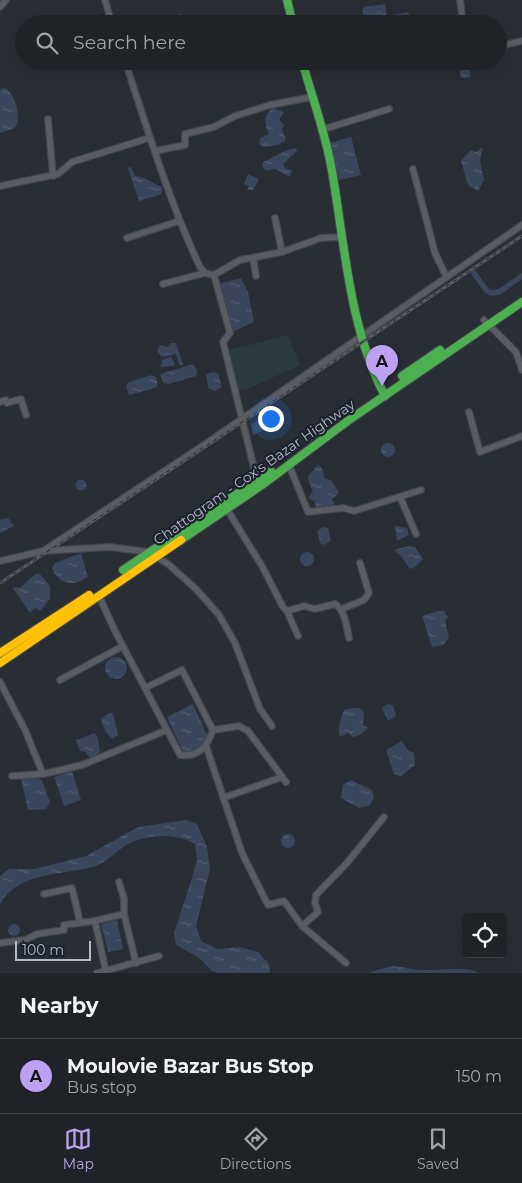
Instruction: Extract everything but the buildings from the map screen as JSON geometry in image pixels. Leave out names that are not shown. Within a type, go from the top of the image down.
[{"type":"main road","points":[[287,0],[291,15]]},
{"type":"main road","points":[[304,70],[332,169],[341,237],[362,336],[374,376],[383,393]]},
{"type":"main road","name":"Chattogram - Cox's Bazar Highway","points":[[0,663],[156,557],[257,480],[486,323],[522,296]]},
{"type":"main road","name":"Chattogram - Cox's Bazar Highway","points":[[486,323],[522,302]]},
{"type":"main road","name":"Chattogram - Cox's Bazar Highway","points":[[0,653],[91,594],[148,552],[289,465],[383,393]]},
{"type":"street","points":[[0,7],[6,0]]},
{"type":"street","points":[[105,0],[109,15]]},
{"type":"street","points":[[460,0],[462,15]]},
{"type":"street","points":[[507,44],[522,41]]},
{"type":"street","points":[[127,70],[148,138],[155,151],[178,221],[200,267],[205,273]]},
{"type":"street","points":[[155,151],[184,145],[185,134],[214,127],[235,116],[270,105],[312,98]]},
{"type":"street","points":[[321,130],[389,109]]},
{"type":"street","points":[[48,119],[53,176]]},
{"type":"street","points":[[0,186],[53,176],[72,162],[148,138]]},
{"type":"street","points":[[413,169],[435,254],[446,276]]},
{"type":"street","points":[[275,218],[282,252]]},
{"type":"street","points":[[127,238],[178,221]]},
{"type":"street","points":[[43,551],[242,419],[522,225]]},
{"type":"street","points":[[163,284],[205,273],[214,275],[236,262],[282,252],[321,238],[341,237]]},
{"type":"street","points":[[253,258],[256,276]]},
{"type":"street","points":[[214,275],[230,333],[223,342],[257,480]]},
{"type":"street","points":[[486,323],[516,352],[522,370]]},
{"type":"street","points":[[0,402],[6,400],[7,403],[21,398],[26,416]]},
{"type":"street","points":[[469,412],[480,452],[522,436]]},
{"type":"street","points":[[289,465],[308,512],[342,508],[354,510],[421,490]]},
{"type":"street","points":[[400,497],[416,534]]},
{"type":"street","points":[[225,506],[262,566],[276,597],[286,611],[298,636]]},
{"type":"street","points":[[0,562],[43,551],[110,547],[148,552],[185,578],[219,615],[235,643],[260,709],[272,726]]},
{"type":"street","points":[[342,609],[364,600],[369,593],[360,563]]},
{"type":"street","points":[[100,596],[122,646],[180,755],[190,756],[206,746],[213,730]]},
{"type":"street","points":[[286,611],[304,606],[315,609],[335,604],[342,609],[349,638]]},
{"type":"street","points":[[60,680],[122,646]]},
{"type":"street","points":[[146,688],[182,670],[213,730]]},
{"type":"street","points":[[0,682],[25,730],[42,774]]},
{"type":"street","points":[[213,730],[239,726],[244,728],[254,737],[284,780],[223,798]]},
{"type":"street","points":[[12,776],[42,774],[82,765],[166,730]]},
{"type":"street","points":[[206,746],[242,853],[268,905],[284,901],[302,926],[346,963]]},
{"type":"street","points":[[302,926],[318,912],[315,903],[316,895],[347,863],[384,817]]},
{"type":"street","points":[[119,882],[124,898],[124,914],[136,963]]},
{"type":"street","points":[[44,894],[72,888],[80,922]]},
{"type":"street","points":[[0,943],[25,940],[37,934],[64,930],[64,925],[95,921],[124,914]]},
{"type":"street","points":[[95,921],[108,972]]},
{"type":"street","points":[[97,973],[108,972],[159,956]]},
{"type":"shaded area","points":[[288,335],[300,365],[250,388],[238,391],[229,350]]},
{"type":"water","points":[[385,4],[387,15],[363,15],[362,10],[364,7]]},
{"type":"water","points":[[408,12],[409,15],[394,15]]},
{"type":"water","points":[[460,70],[470,70],[471,77],[461,78]]},
{"type":"water","points":[[5,88],[15,101],[18,119],[15,128],[0,133],[0,89]]},
{"type":"water","points":[[273,108],[284,112],[279,119],[284,125],[282,130],[286,140],[278,145],[263,147],[259,144],[260,138],[269,134],[266,117]]},
{"type":"water","points":[[351,137],[361,175],[339,180],[330,143]]},
{"type":"water","points":[[483,147],[480,160],[484,180],[478,191],[468,185],[461,161],[471,150],[476,152]]},
{"type":"water","points":[[296,148],[297,151],[283,164],[286,169],[292,170],[290,177],[275,169],[266,171],[262,166],[263,162]]},
{"type":"water","points":[[131,167],[135,176],[162,187],[162,194],[139,201],[128,168]]},
{"type":"water","points":[[248,174],[259,179],[253,190],[247,190],[249,186],[244,184]]},
{"type":"water","points":[[241,278],[248,292],[254,322],[232,332],[219,284]]},
{"type":"water","points":[[171,343],[176,343],[183,365],[179,365],[176,354],[162,357],[157,352],[160,345],[167,347]]},
{"type":"water","points":[[171,357],[175,364],[173,366],[161,367],[162,360]]},
{"type":"water","points":[[193,364],[197,370],[196,376],[169,384],[163,383],[160,374]]},
{"type":"water","points":[[214,372],[218,374],[222,387],[215,391],[208,388],[206,374]]},
{"type":"water","points":[[152,375],[156,377],[158,387],[129,395],[126,386],[129,382]]},
{"type":"water","points":[[275,408],[278,410],[277,426],[270,431],[267,429],[253,435],[251,425]]},
{"type":"water","points":[[385,443],[391,443],[395,450],[391,457],[385,457],[381,453],[381,447]]},
{"type":"water","points":[[318,465],[322,468],[325,479],[331,480],[339,493],[332,499],[335,505],[330,508],[316,510],[315,502],[308,498],[313,491],[308,476]]},
{"type":"water","points":[[81,479],[87,485],[81,491],[75,485]]},
{"type":"water","points":[[8,518],[14,526],[0,533],[0,520]]},
{"type":"water","points":[[395,526],[407,528],[409,535],[397,541]]},
{"type":"water","points":[[323,527],[328,528],[331,541],[323,545],[320,543],[317,531]]},
{"type":"water","points":[[408,546],[415,547],[423,559],[410,569],[394,550]]},
{"type":"water","points":[[304,552],[310,552],[314,559],[310,566],[304,566],[300,562],[300,556]]},
{"type":"water","points":[[81,553],[88,577],[77,582],[67,583],[55,574],[52,568],[55,563]]},
{"type":"water","points":[[39,573],[50,586],[50,599],[40,611],[35,608],[30,613],[12,587],[20,588],[35,574]]},
{"type":"water","points":[[444,611],[448,617],[445,621],[449,638],[443,645],[432,647],[422,616]]},
{"type":"water","points":[[116,657],[124,660],[127,668],[124,676],[116,679],[108,676],[105,668],[108,660]]},
{"type":"water","points":[[193,704],[207,735],[207,743],[198,749],[183,752],[167,717]]},
{"type":"water","points":[[387,704],[393,705],[396,716],[388,721],[382,708]]},
{"type":"water","points":[[360,708],[364,713],[363,724],[368,728],[360,735],[353,737],[348,733],[340,737],[339,727],[344,710]]},
{"type":"water","points":[[109,713],[113,713],[118,735],[112,739],[105,731],[101,719]]},
{"type":"water","points":[[95,733],[100,752],[94,758],[90,758],[85,752],[80,751],[76,740]]},
{"type":"water","points":[[402,741],[408,750],[414,753],[415,765],[401,776],[394,774],[386,750]]},
{"type":"water","points":[[72,771],[81,800],[64,806],[54,777]]},
{"type":"water","points":[[24,776],[36,776],[42,781],[50,802],[46,809],[28,810],[21,779]]},
{"type":"water","points":[[351,780],[372,790],[374,798],[369,806],[359,808],[341,798],[343,785]]},
{"type":"water","points":[[186,820],[197,824],[207,847],[210,869],[196,926],[201,941],[217,949],[239,947],[258,952],[269,964],[270,973],[218,973],[212,971],[198,957],[176,945],[174,933],[197,859],[195,844],[187,840],[170,836],[141,839],[125,846],[96,866],[43,876],[19,885],[0,904],[0,876],[9,869],[34,869],[86,856],[138,827]]},
{"type":"water","points":[[288,834],[293,836],[295,841],[293,846],[288,848],[283,846],[281,841],[283,836]]},
{"type":"water","points":[[117,920],[123,949],[108,952],[101,924]]},
{"type":"water","points":[[16,924],[19,925],[19,935],[12,936],[9,935],[8,928],[9,925]]},
{"type":"water","points":[[392,966],[422,970],[466,969],[480,973],[367,973]]},
{"type":"waterway","points":[[474,273],[486,290],[491,293],[499,292],[522,276]]},
{"type":"railway","points":[[0,583],[522,236]]},
{"type":"traffic: fast","points":[[287,0],[291,15]]},
{"type":"traffic: fast","points":[[305,70],[323,129],[329,157],[356,314],[363,342],[385,396]]},
{"type":"traffic: fast","points":[[181,540],[262,485],[349,420],[522,302]]},
{"type":"traffic: fast","points":[[402,376],[440,350]]},
{"type":"traffic: fast","points":[[123,570],[271,471]]},
{"type":"traffic: slow","points":[[0,663],[181,540]]},
{"type":"traffic: slow","points":[[0,653],[89,595]]},
{"type":"place","name":"Moulovie Bazar Bus Stop","points":[[382,386]]}]
